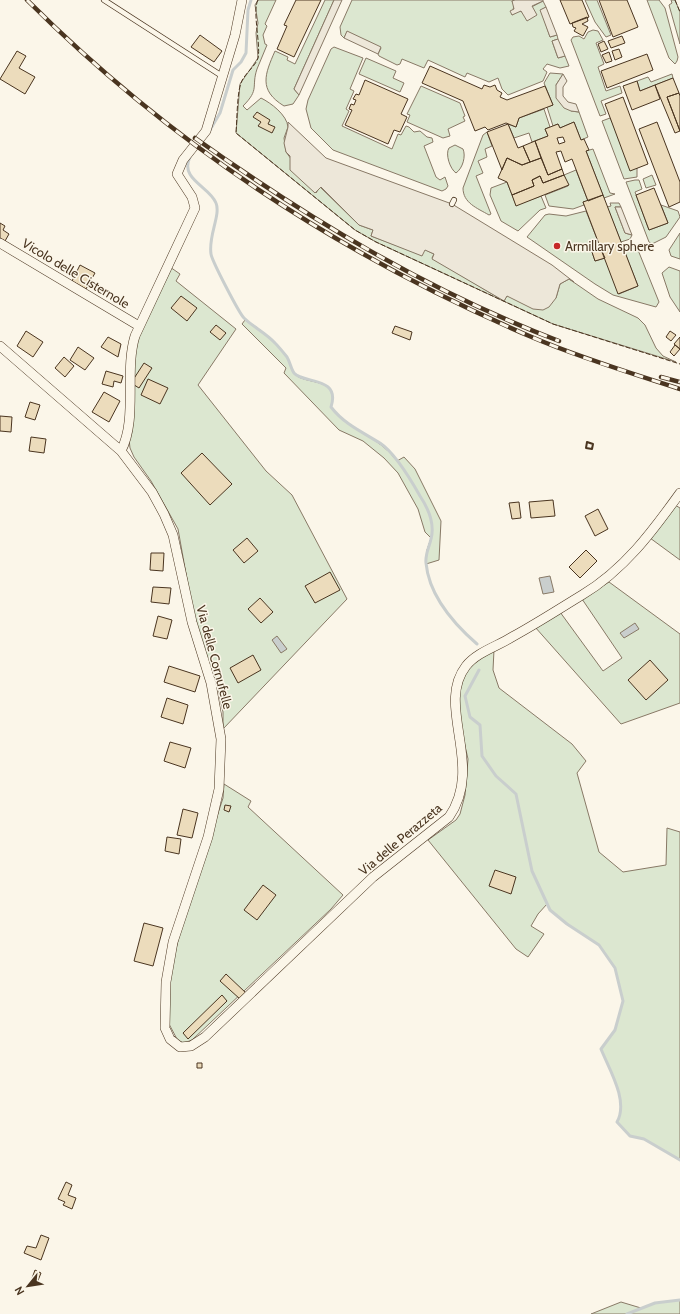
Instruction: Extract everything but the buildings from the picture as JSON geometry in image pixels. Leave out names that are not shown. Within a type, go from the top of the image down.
[{"type":"street","name":"Vicolo delle Cisternole","points":[[121,451],[127,435],[133,347],[139,326],[195,208],[192,197],[177,174],[183,160],[206,131],[235,34],[242,0]]},
{"type":"street","name":"Vicolo delle Cisternole","points":[[0,243],[139,326]]},
{"type":"street","name":"Via delle Cornufelle","points":[[0,346],[121,451],[152,492],[170,527],[189,610],[210,677],[219,721],[221,762],[217,800],[204,848],[171,950],[167,976],[165,1017],[168,1037],[174,1044],[180,1047],[191,1046],[209,1033]]},
{"type":"street","name":"Via delle Perazzeta","points":[[209,1033],[368,881],[449,817],[458,800],[463,780],[464,759],[455,703],[460,678],[468,663],[480,654],[512,638],[583,595],[606,579],[640,546],[680,493]]},
{"type":"lane","points":[[104,0],[222,76]]},
{"type":"green space","points":[[258,0],[276,0],[265,24],[267,26],[263,35],[265,44],[267,45],[255,75],[252,96],[243,106],[247,110],[261,98],[274,106],[282,114],[288,127],[284,138],[286,152],[316,193],[320,187],[359,225],[373,230],[371,236],[422,255],[424,249],[434,254],[432,258],[504,301],[507,296],[556,298],[560,284],[569,279],[598,299],[638,318],[645,325],[656,348],[663,356],[676,362],[553,324],[376,242],[355,230],[236,133],[240,84],[258,58],[256,33],[258,23],[255,5]]},
{"type":"green space","points":[[325,0],[334,0],[294,89],[299,95],[293,104],[284,106],[270,94],[267,88],[266,81],[271,59],[275,51],[288,57],[287,60],[295,64]]},
{"type":"green space","points":[[352,0],[515,0],[512,1],[514,5],[512,15],[519,11],[522,12],[543,1],[546,7],[541,10],[550,37],[557,35],[558,39],[552,41],[558,58],[565,56],[569,66],[560,68],[547,64],[543,69],[547,72],[543,81],[508,95],[502,89],[498,78],[489,82],[467,73],[465,77],[428,60],[424,68],[402,59],[400,64],[397,65],[379,56],[378,54],[381,48],[347,32],[344,38],[341,35],[340,27]]},
{"type":"green space","points":[[585,0],[597,0],[611,35],[606,37],[595,22]]},
{"type":"green space","points":[[647,0],[659,0],[665,8],[678,57],[675,64],[669,58]]},
{"type":"green space","points":[[671,0],[675,0],[680,12],[680,44],[669,5],[672,3]]},
{"type":"green space","points":[[593,30],[598,31],[603,40],[596,43],[604,64],[598,67],[606,91],[620,86],[622,93],[601,101],[606,114],[600,116],[571,40],[573,37],[579,36],[584,39],[588,32]]},
{"type":"green space","points":[[334,47],[363,58],[350,89],[354,91],[346,109],[349,111],[342,126],[392,149],[398,134],[401,135],[406,126],[414,132],[420,131],[427,137],[432,138],[433,142],[424,146],[436,177],[440,180],[445,177],[448,186],[446,189],[442,191],[333,150],[311,128],[306,109],[308,100],[331,49]]},
{"type":"green space","points":[[366,58],[396,71],[393,78],[404,83],[400,92],[359,74]]},
{"type":"green space","points":[[550,73],[563,74],[556,85],[571,111],[579,112],[588,137],[581,140],[574,122],[560,128],[558,124],[553,126],[547,107],[553,105],[544,83]]},
{"type":"green space","points":[[672,74],[673,78],[640,91],[637,81],[648,77],[651,82]]},
{"type":"green space","points":[[421,86],[460,103],[465,116],[463,117],[465,121],[448,129],[450,136],[443,138],[407,122],[410,115],[407,114]]},
{"type":"green space","points":[[544,109],[550,127],[545,129],[548,136],[532,142],[529,133],[514,138],[508,124],[516,127],[519,118]]},
{"type":"green space","points":[[610,118],[637,168],[637,177],[624,179],[602,121]]},
{"type":"green space","points":[[487,132],[492,146],[485,149],[487,157],[478,161],[483,173],[476,176],[491,214],[489,215],[465,198],[463,188],[483,135]]},
{"type":"green space","points":[[455,145],[463,149],[464,155],[462,165],[456,173],[450,165],[448,157],[449,148]]},
{"type":"green space","points":[[593,149],[610,193],[615,194],[604,198],[586,151]]},
{"type":"green space","points":[[576,170],[588,201],[583,202],[584,205],[573,209],[549,206],[545,195],[568,186],[564,175]]},
{"type":"green space","points":[[652,175],[656,185],[646,188],[643,179]]},
{"type":"green space","points":[[639,180],[642,189],[635,192],[649,230],[668,223],[661,205],[678,211],[680,217],[666,237],[652,244],[649,242],[626,182]]},
{"type":"green space","points":[[507,182],[516,205],[541,196],[546,208],[540,210],[518,231],[501,221],[490,195],[491,188]]},
{"type":"green space","points":[[610,203],[619,203],[621,207],[615,207],[625,233],[632,235],[630,239],[621,242],[607,207],[611,206]]},
{"type":"green space","points":[[586,211],[601,249],[592,252],[595,261],[605,258],[619,294],[638,286],[623,248],[633,244],[633,246],[636,245],[659,302],[656,307],[613,295],[527,237],[545,215],[566,216]]},
{"type":"green space","points":[[680,233],[680,259],[671,256],[669,250]]},
{"type":"green space","points":[[170,267],[180,274],[176,281],[236,329],[198,385],[266,471],[292,495],[347,599],[223,729],[223,712],[216,682],[195,624],[178,529],[151,481],[134,457],[130,448],[128,431],[135,343]]},
{"type":"green space","points":[[669,267],[680,271],[680,312],[670,297],[662,273]]},
{"type":"green space","points":[[245,320],[278,346],[286,356],[296,375],[327,386],[333,397],[331,407],[338,415],[382,446],[397,461],[404,457],[415,469],[441,521],[439,560],[426,564],[427,550],[431,538],[425,532],[418,509],[398,473],[384,458],[363,441],[339,430],[284,373],[286,368],[242,324]]},
{"type":"green space","points":[[675,505],[680,508],[680,560],[650,538]]},
{"type":"green space","points":[[609,582],[680,634],[680,703],[621,724],[535,627],[560,612],[603,671],[622,658],[582,599]]},
{"type":"green space","points":[[494,650],[493,670],[499,688],[572,744],[586,761],[577,773],[599,852],[623,872],[666,865],[667,828],[680,832],[680,1160],[644,1139],[630,1136],[617,1122],[621,1105],[619,1095],[613,1075],[601,1049],[615,1030],[623,1001],[615,968],[599,945],[567,924],[550,910],[547,904],[538,914],[531,926],[544,934],[528,957],[516,949],[428,840],[456,820],[460,814],[465,795],[468,759],[460,724],[459,693],[464,676],[471,663]]},
{"type":"green space","points":[[224,784],[251,801],[248,807],[343,895],[331,909],[192,1040],[184,1043],[178,1041],[169,1024],[168,982],[182,924],[223,798]]},
{"type":"green space","points":[[680,1300],[680,1314],[591,1314],[621,1302],[641,1308],[655,1303]]},
{"type":"shaded area","points":[[334,0],[342,0],[299,95],[294,89]]},
{"type":"shaded area","points":[[512,1],[543,1],[532,6],[537,15],[527,21],[521,11],[512,15],[510,11],[514,9]]},
{"type":"shaded area","points":[[546,7],[557,35],[550,37],[540,10]]},
{"type":"shaded area","points":[[347,31],[381,47],[378,54],[344,38]]},
{"type":"shaded area","points":[[558,39],[565,56],[558,58],[552,41]]},
{"type":"shaded area","points":[[563,74],[567,81],[563,87],[563,96],[568,102],[576,104],[579,112],[564,108],[556,98],[556,85]]},
{"type":"shaded area","points":[[288,122],[326,158],[452,204],[552,265],[574,282],[569,279],[560,284],[556,298],[549,307],[543,310],[533,309],[507,296],[504,301],[432,259],[434,254],[425,250],[422,256],[371,236],[373,230],[359,225],[321,187],[315,193],[290,170],[290,156],[286,152],[284,143]]},
{"type":"shaded area","points":[[615,207],[621,207],[632,235],[625,233]]},
{"type":"shaded area","points":[[550,576],[554,592],[543,594],[539,578]]},
{"type":"shaded area","points":[[635,623],[639,629],[624,638],[620,633]]},
{"type":"shaded area","points":[[277,636],[287,649],[281,653],[272,640]]},
{"type":"waterway","points":[[210,130],[220,113],[233,70],[241,62],[246,53],[248,10],[251,0]]},
{"type":"waterway","points":[[190,157],[188,165],[192,177],[213,197],[216,203],[217,214],[211,240],[212,259],[237,307],[244,318],[268,336],[280,348],[287,357],[294,373],[305,379],[320,382],[331,390],[333,397],[331,407],[336,413],[354,427],[386,447],[402,467],[423,501],[430,516],[432,533],[426,563],[432,586],[444,608],[468,636],[477,644]]},
{"type":"waterway","points":[[479,670],[465,696],[470,717],[480,725],[482,756],[496,776],[516,794],[532,871],[550,910],[567,924],[599,945],[615,968],[623,1001],[615,1030],[601,1049],[613,1075],[619,1095],[621,1105],[617,1122],[630,1136],[644,1139],[680,1160]]},
{"type":"waterway","points":[[627,1314],[655,1303],[680,1300]]},
{"type":"railway","points":[[27,0],[83,53],[141,103],[201,150],[264,193],[329,234],[395,272],[534,338],[588,359],[680,389]]},
{"type":"railway","points":[[195,138],[282,197],[371,251],[463,300],[559,341]]},
{"type":"railway","points":[[661,377],[680,382]]},
{"type":"fence","points":[[258,0],[256,5],[256,20],[259,52],[258,58],[241,83],[238,100],[236,133],[355,230],[376,242],[553,324],[680,364]]},
{"type":"fence","points":[[675,0],[680,12]]},
{"type":"wall","points":[[587,442],[593,444],[592,449],[586,448],[587,442]]},
{"type":"place","name":"Armillary sphere","points":[[557,246]]}]
